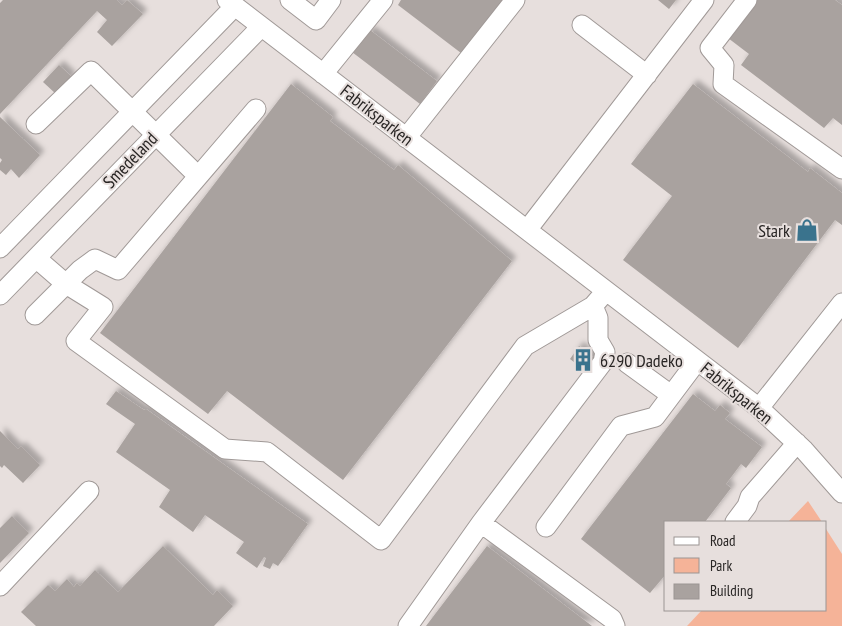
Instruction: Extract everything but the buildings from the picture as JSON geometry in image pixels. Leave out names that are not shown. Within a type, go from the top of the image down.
[{"type":"street","points":[[290,0],[316,20],[332,0]]},
{"type":"street","points":[[323,74],[383,0]]},
{"type":"street","points":[[406,138],[515,0]]},
{"type":"street","points":[[527,230],[704,0]]},
{"type":"street","points":[[747,0],[710,48],[724,65],[723,84],[842,169]]},
{"type":"street","name":"Fabriksparken","points":[[231,3],[759,408],[797,443],[842,493]]},
{"type":"street","name":"Smedeland","points":[[0,248],[132,112],[231,3]]},
{"type":"street","points":[[582,25],[647,75]]},
{"type":"street","name":"Smedeland","points":[[0,295],[261,27]]},
{"type":"street","points":[[36,124],[91,70],[198,176]]},
{"type":"street","points":[[35,315],[80,270],[94,259],[118,270],[256,109]]},
{"type":"street","points":[[36,258],[66,284],[103,307],[76,341],[225,449],[267,452],[381,540],[525,346],[593,306],[606,291]]},
{"type":"street","points":[[759,408],[842,303]]},
{"type":"street","points":[[408,626],[481,523],[603,362],[605,352],[598,340],[598,318],[593,306]]},
{"type":"street","points":[[546,527],[621,426],[656,417],[697,361]]},
{"type":"street","points":[[627,362],[672,395]]},
{"type":"street","points":[[736,521],[747,506],[750,497],[797,443]]},
{"type":"street","points":[[0,586],[89,491]]},
{"type":"street","points":[[481,523],[612,619],[615,626]]},
{"type":"green space","points":[[808,501],[821,521],[789,521]]},
{"type":"green space","points":[[827,531],[842,554],[842,626],[687,626],[701,611],[827,611]]},
{"type":"place","name":"Stark","points":[[807,230]]},
{"type":"place","name":"6290 Dadeko","points":[[583,360]]}]
